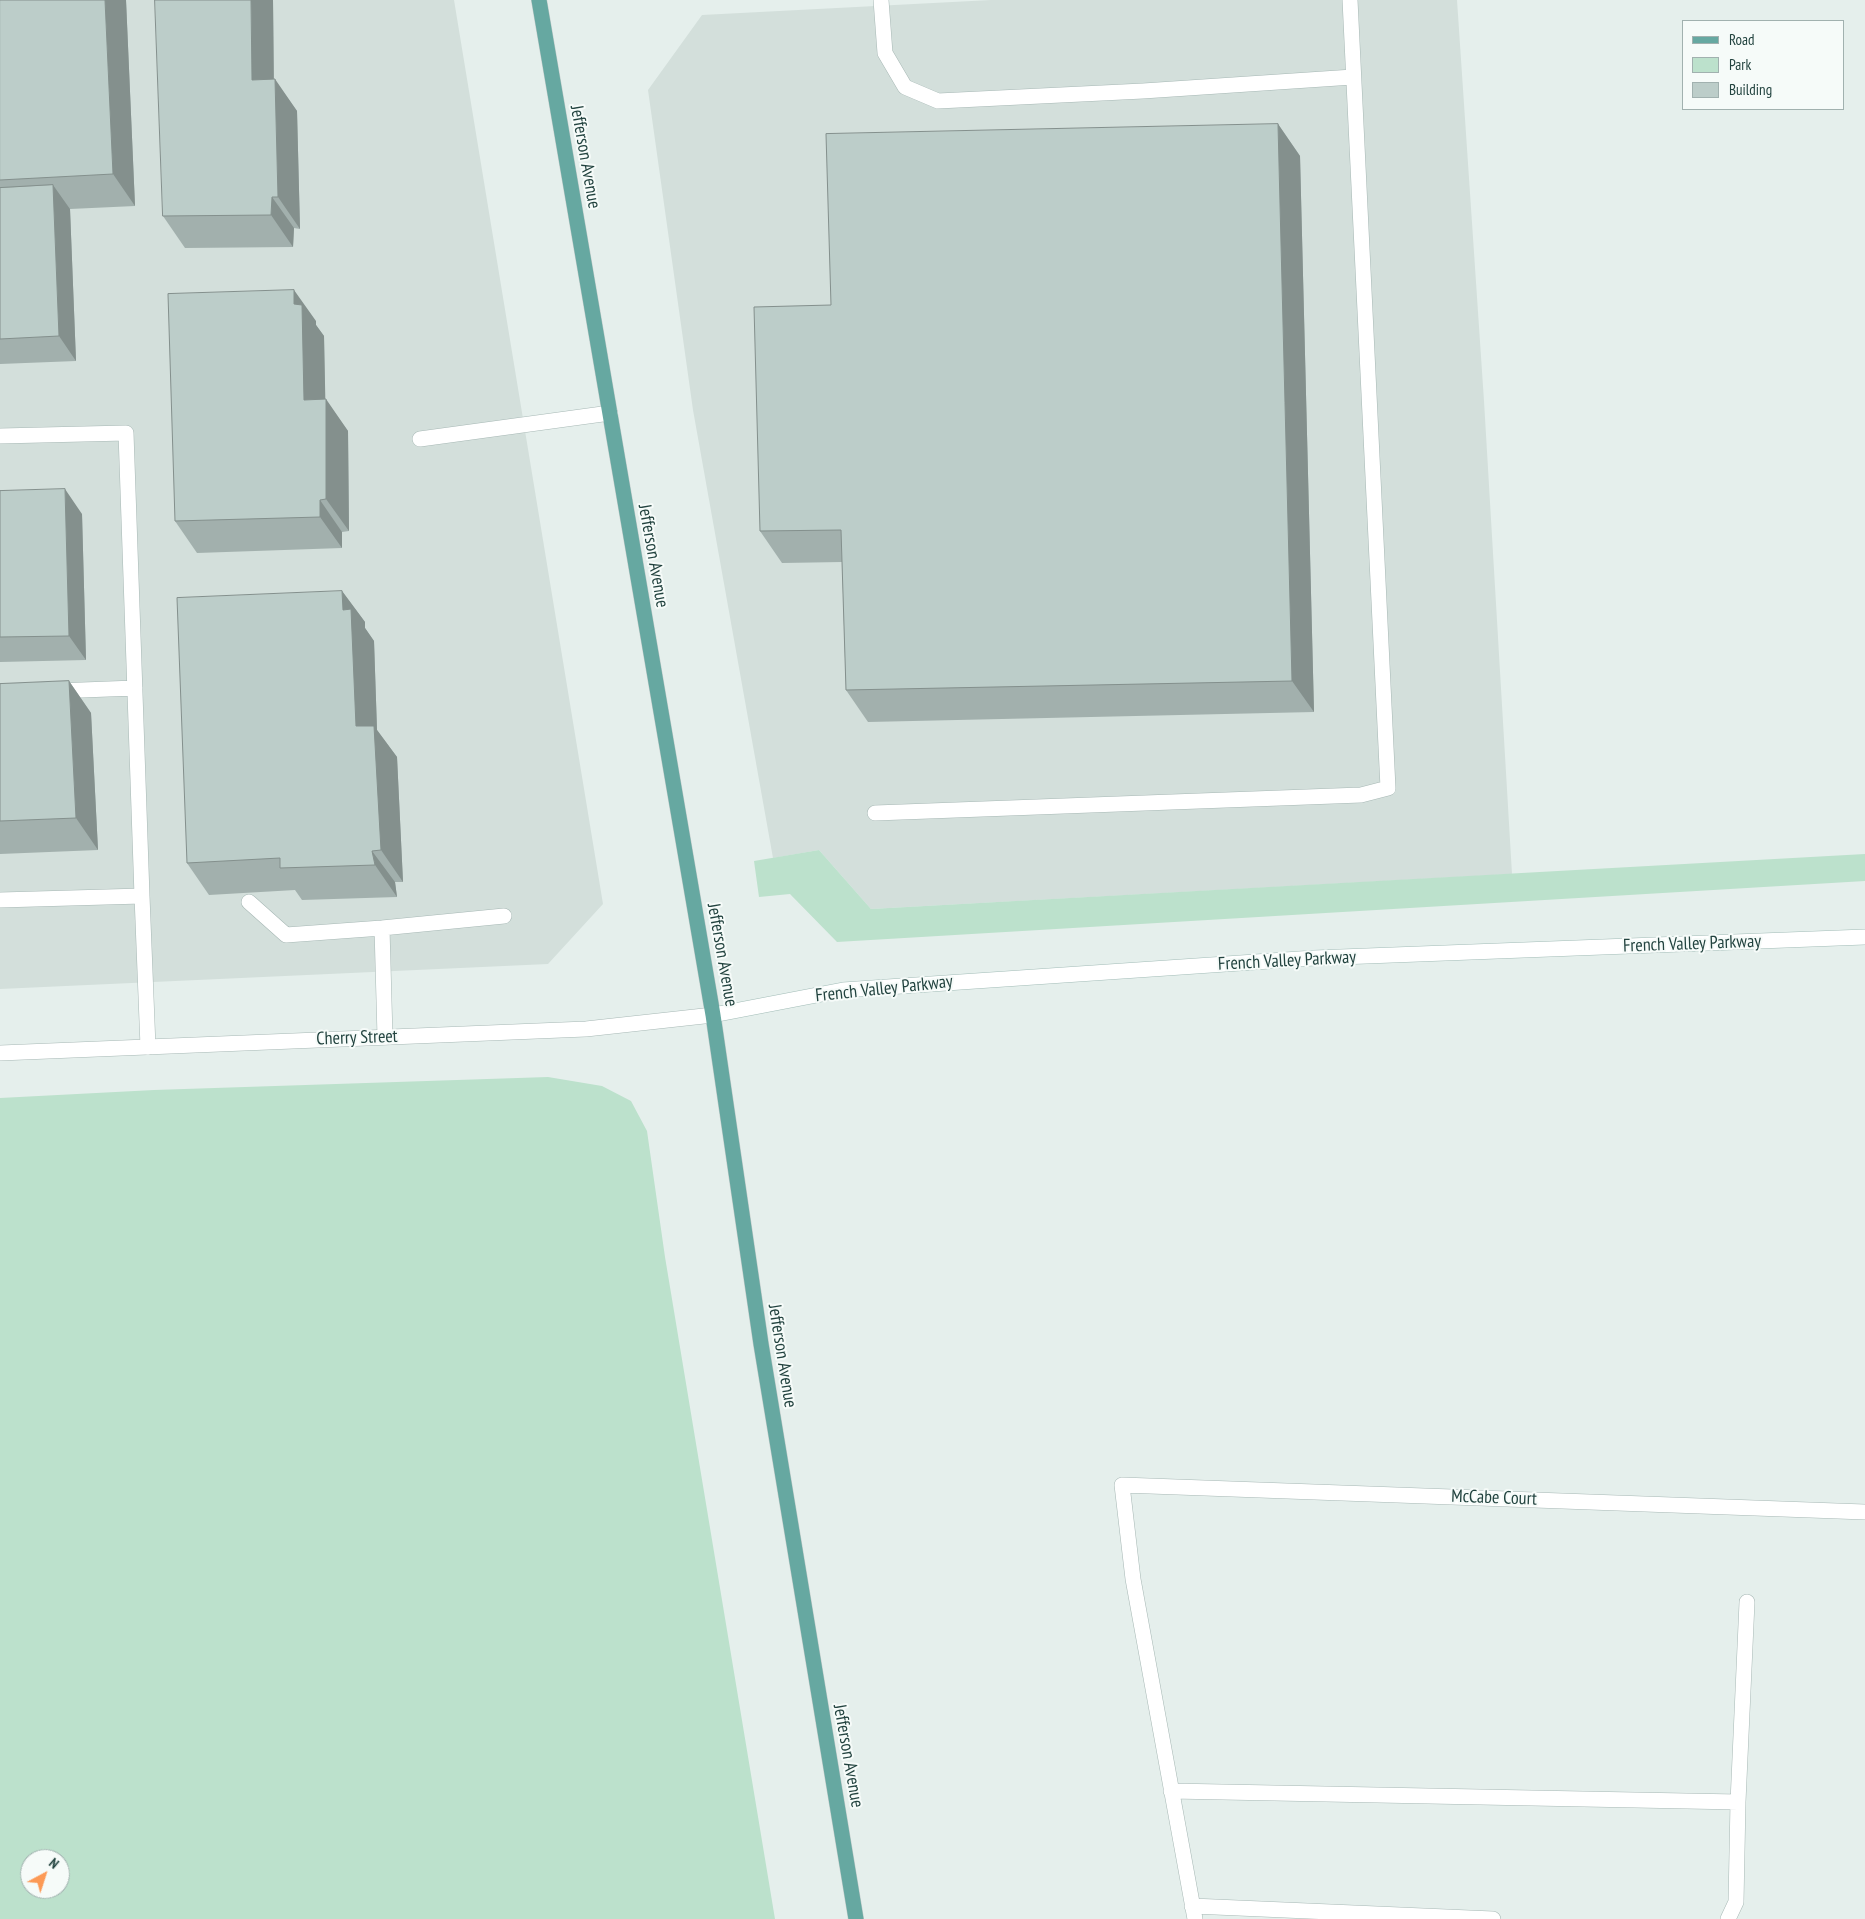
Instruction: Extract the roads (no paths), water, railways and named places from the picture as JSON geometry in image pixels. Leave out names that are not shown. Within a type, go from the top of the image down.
[{"type":"main road","name":"Jefferson Avenue","points":[[539,0],[713,1015],[762,1353],[856,1919]]},
{"type":"main road","points":[[881,0],[885,53],[905,87],[938,101],[1143,91],[1353,77]]},
{"type":"main road","points":[[875,813],[1361,795],[1388,788],[1350,0]]},
{"type":"main road","points":[[420,439],[610,413]]},
{"type":"main road","points":[[0,436],[126,433],[148,1047]]},
{"type":"main road","points":[[38,692],[135,688]]},
{"type":"main road","points":[[0,900],[142,896]]},
{"type":"main road","points":[[248,902],[286,935],[504,916]]},
{"type":"main road","points":[[382,928],[385,1037]]},
{"type":"main road","name":"French Valley Parkway","points":[[713,1015],[843,990],[1314,958],[1865,937]]},
{"type":"main road","name":"Cherry Street","points":[[0,1053],[586,1029],[713,1015]]},
{"type":"main road","name":"McCabe Court","points":[[1171,1791],[1133,1579],[1122,1485],[1865,1512]]},
{"type":"main road","points":[[1728,1919],[1736,1902],[1738,1802],[1747,1602]]},
{"type":"main road","points":[[1493,1919],[1193,1913],[1171,1791],[1738,1802]]}]
